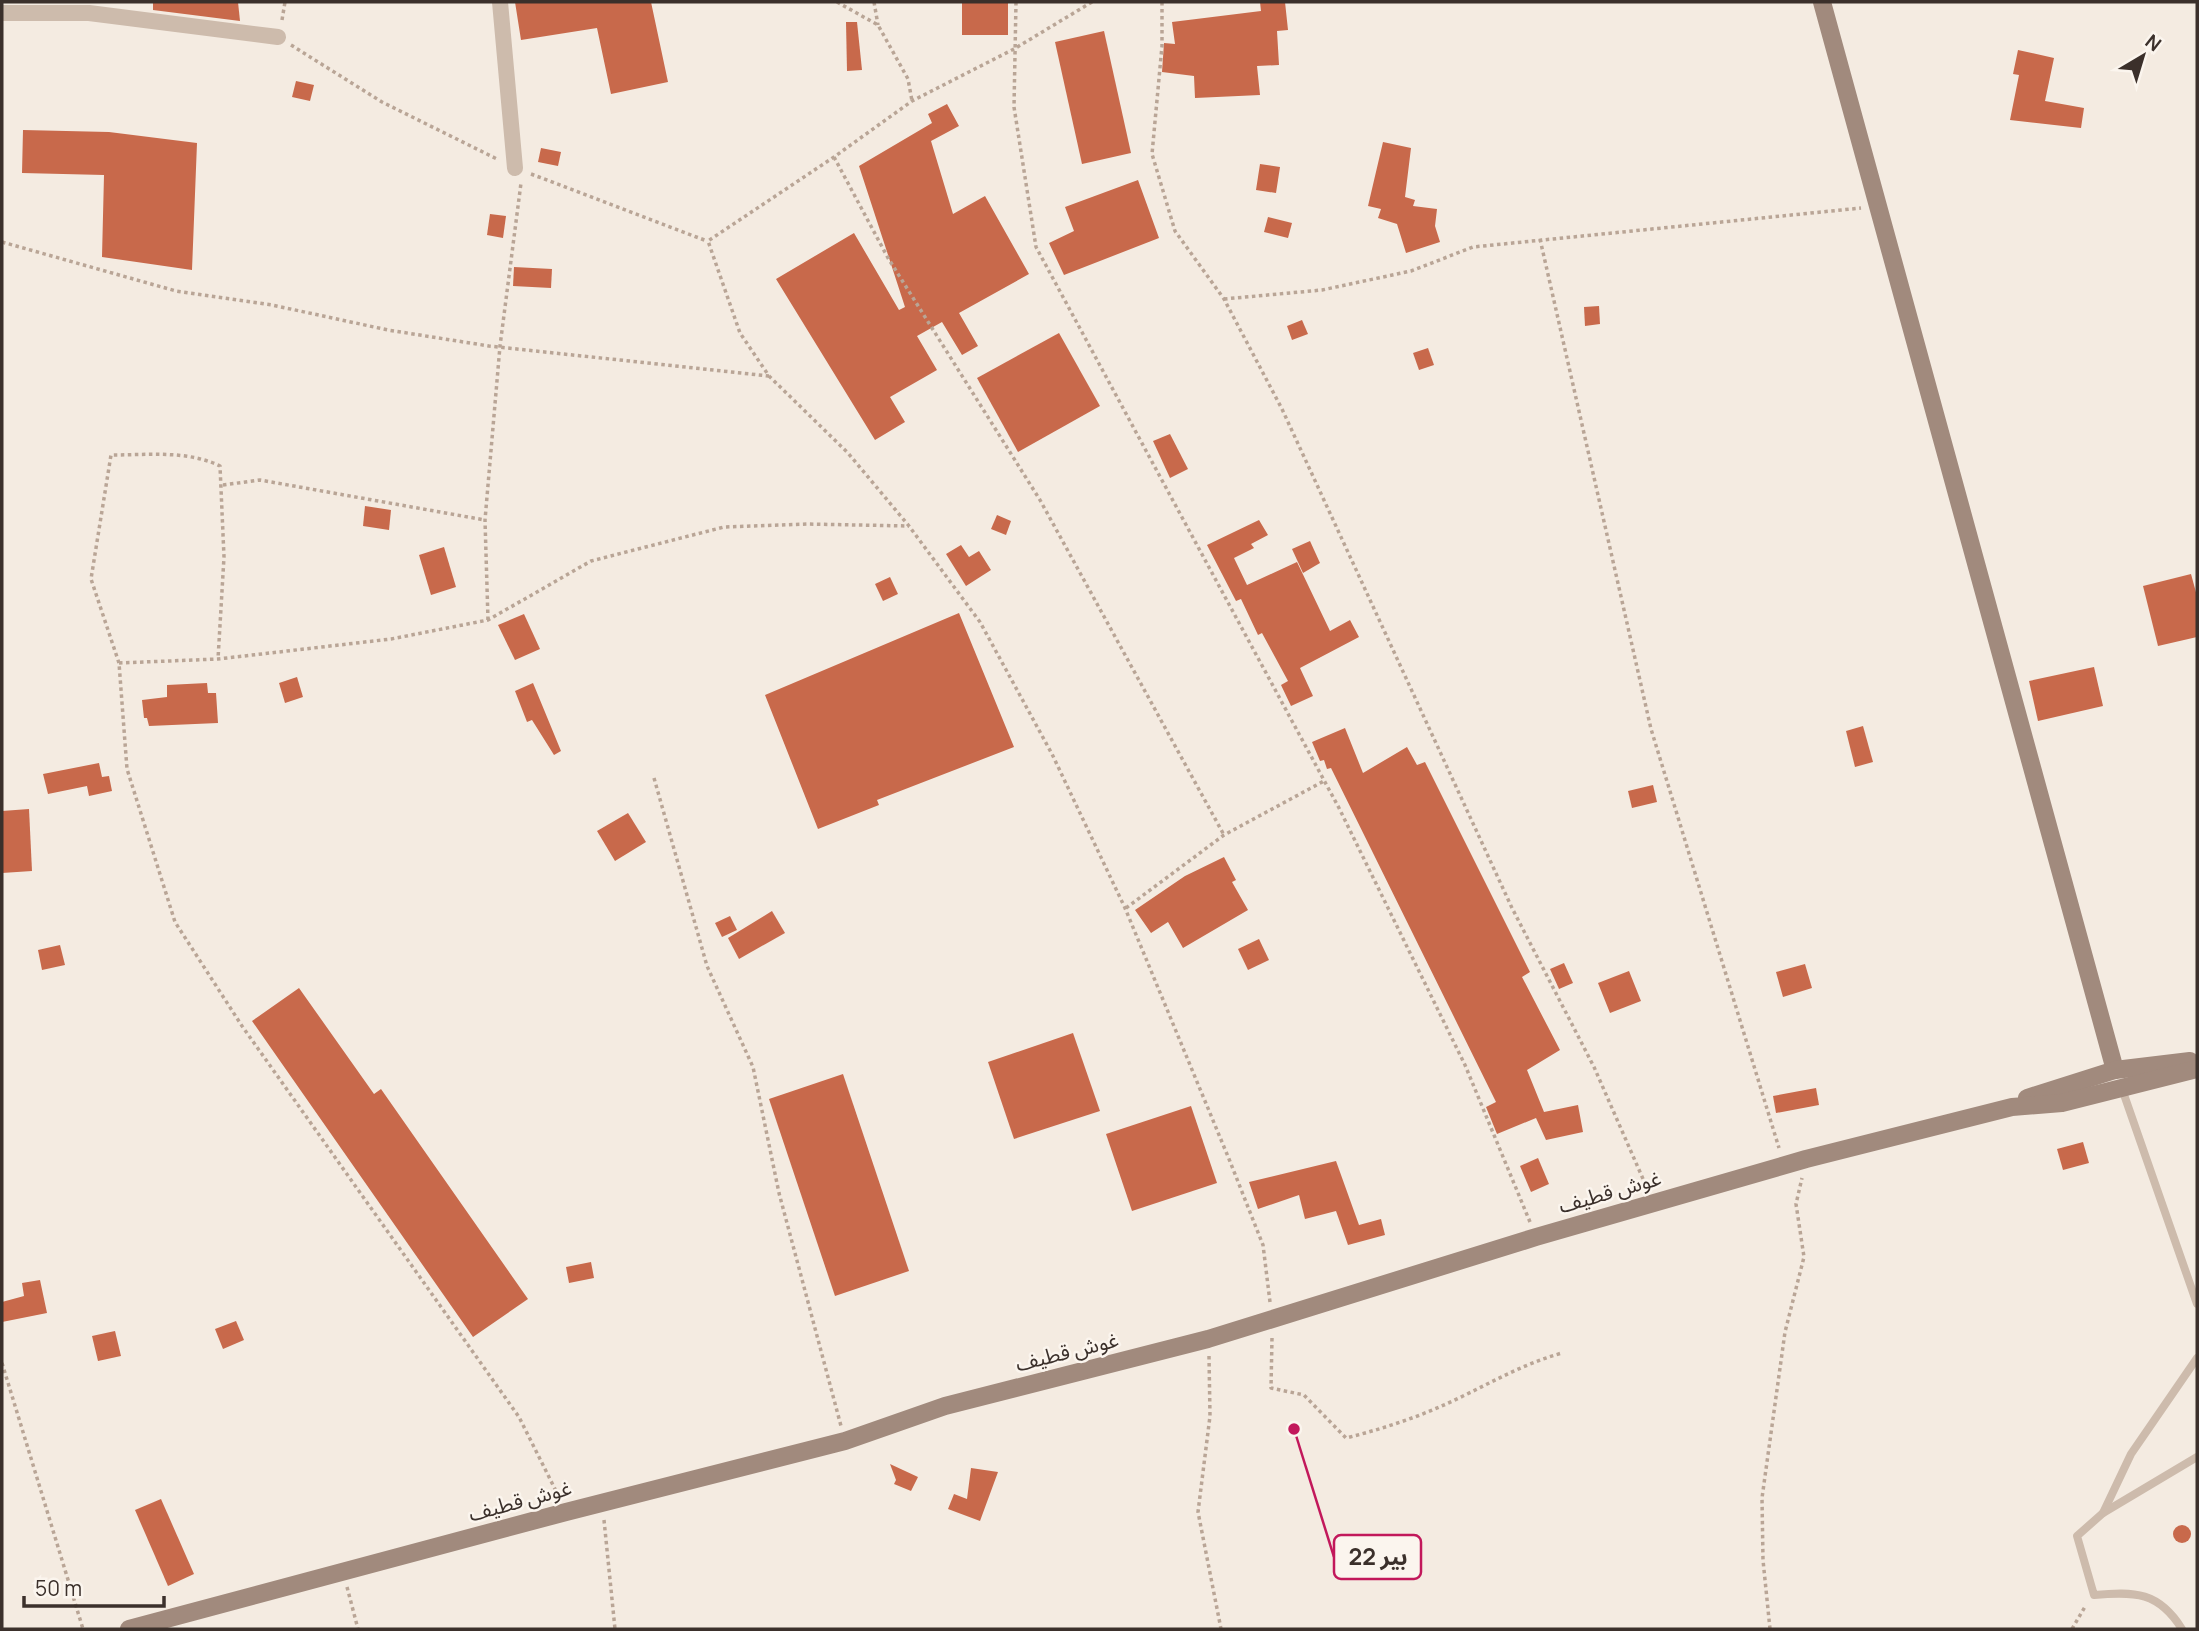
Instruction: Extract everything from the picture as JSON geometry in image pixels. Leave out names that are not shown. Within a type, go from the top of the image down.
[{"type":"main road","points":[[1822,2],[1880,206],[2041,809],[2115,1070]]},
{"type":"main road","name":"غوش قطيف","points":[[2012,1107],[2027,1098],[2115,1070],[2197,1060]]},
{"type":"main road","name":"غوش قطيف","points":[[129,1629],[566,1512],[845,1441],[945,1406],[1209,1339],[1536,1237],[1806,1159],[2012,1107],[2062,1103],[2197,1069]]},
{"type":"street","points":[[500,2],[515,168]]},
{"type":"street","points":[[2,13],[89,13],[278,37]]},
{"type":"lane","points":[[2115,1070],[2197,1304]]},
{"type":"lane","points":[[2103,1513],[2131,1454],[2197,1358]]},
{"type":"lane","points":[[2182,1629],[2169,1608],[2136,1593],[2094,1595],[2077,1536],[2103,1513],[2197,1457]]},
{"type":"path","points":[[838,2],[878,26]]},
{"type":"path","points":[[874,2],[878,26],[908,79],[912,101]]},
{"type":"path","points":[[1016,2],[1014,107],[1035,247],[1324,781],[1465,1065],[1536,1237]]},
{"type":"path","points":[[708,241],[834,158],[912,101],[1014,49],[1092,2]]},
{"type":"path","points":[[1162,2],[1162,46],[1152,154],[1175,231],[1224,299],[1282,409],[1512,908],[1594,1067],[1654,1203]]},
{"type":"path","points":[[278,37],[382,102],[515,168],[708,241]]},
{"type":"path","points":[[834,158],[888,258],[1040,500],[1224,835]]},
{"type":"path","points":[[488,620],[485,520],[500,346],[522,186],[515,168]]},
{"type":"path","points":[[1224,299],[1322,290],[1411,271],[1473,247],[1880,206]]},
{"type":"path","points":[[1540,239],[1651,729],[1784,1167]]},
{"type":"path","points":[[708,241],[740,333],[769,376],[848,453],[909,526],[980,622],[1052,754],[1125,908],[1263,1245],[1272,1321],[1271,1388],[1304,1395],[1346,1438],[1382,1429],[1423,1413],[1535,1360],[1562,1353]]},
{"type":"path","points":[[2,242],[176,290],[272,305],[388,330],[500,346],[769,376]]},
{"type":"path","points":[[218,659],[224,557],[223,485],[220,467],[206,459],[177,455],[111,455],[91,579],[119,663],[127,769],[175,922],[242,1026],[519,1418],[566,1512]]},
{"type":"path","points":[[223,485],[260,480],[297,489],[342,494],[485,520]]},
{"type":"path","points":[[119,663],[218,659],[391,639],[488,620],[591,561],[724,527],[909,526]]},
{"type":"path","points":[[654,778],[707,966],[753,1067],[779,1194],[845,1441]]},
{"type":"path","points":[[1125,908],[1224,835],[1324,781]]},
{"type":"path","points":[[1770,1629],[1763,1560],[1762,1498],[1785,1332],[1804,1257],[1796,1204],[1806,1159]]},
{"type":"path","points":[[1209,1339],[1210,1416],[1198,1512],[1221,1629]]},
{"type":"path","points":[[2,1363],[83,1629]]},
{"type":"path","points":[[602,1504],[615,1629]]},
{"type":"path","points":[[342,1572],[358,1629]]},
{"type":"path","points":[[2071,1629],[2094,1595]]},
{"type":"building","points":[[153,2],[238,2],[240,21],[153,10]]},
{"type":"building","points":[[515,2],[651,2],[668,82],[611,94],[597,28],[521,40]]},
{"type":"building","points":[[962,2],[1008,2],[1008,35],[962,35]]},
{"type":"building","points":[[1260,2],[1285,2],[1288,30],[1277,31],[1279,65],[1257,66],[1260,95],[1195,98],[1194,76],[1162,72],[1164,43],[1175,44],[1172,22],[1261,11]]},
{"type":"building","points":[[846,22],[857,22],[862,70],[847,71]]},
{"type":"building","points":[[1104,31],[1131,153],[1082,164],[1055,42]]},
{"type":"building","points":[[2018,50],[2054,58],[2045,101],[2084,108],[2081,128],[2010,120],[2019,75],[2013,74]]},
{"type":"building","points":[[296,81],[314,85],[310,101],[292,97]]},
{"type":"building","points":[[947,104],[959,126],[931,141],[953,214],[985,196],[1029,274],[959,313],[978,346],[962,355],[942,322],[917,336],[937,370],[890,397],[905,422],[875,440],[776,279],[854,233],[899,310],[905,307],[859,166],[932,123],[928,114]]},
{"type":"building","points":[[23,130],[109,132],[197,143],[192,270],[102,257],[104,175],[22,173]]},
{"type":"building","points":[[1383,142],[1411,148],[1405,197],[1415,200],[1413,206],[1437,209],[1435,226],[1440,242],[1406,253],[1397,224],[1378,218],[1381,209],[1368,206]]},
{"type":"building","points":[[541,148],[561,152],[558,166],[538,162]]},
{"type":"building","points":[[1260,164],[1280,167],[1276,193],[1256,190]]},
{"type":"building","points":[[1138,180],[1159,238],[1064,275],[1049,243],[1074,231],[1065,207]]},
{"type":"building","points":[[490,214],[506,216],[503,238],[487,235]]},
{"type":"building","points":[[1268,217],[1292,223],[1288,238],[1264,232]]},
{"type":"building","points":[[514,267],[552,269],[551,288],[513,286]]},
{"type":"building","points":[[1599,306],[1600,324],[1585,326],[1584,307]]},
{"type":"building","points":[[1302,320],[1308,334],[1292,340],[1287,326]]},
{"type":"building","points":[[1059,333],[1100,406],[1018,452],[977,378]]},
{"type":"building","points":[[1428,348],[1434,365],[1419,370],[1413,353]]},
{"type":"building","points":[[1170,434],[1188,469],[1170,478],[1153,441]]},
{"type":"building","points":[[365,506],[391,510],[389,530],[363,526]]},
{"type":"building","points":[[997,515],[1011,521],[1006,535],[991,529]]},
{"type":"building","points":[[1259,520],[1268,535],[1251,544],[1254,548],[1234,558],[1247,585],[1297,562],[1330,631],[1350,620],[1359,637],[1300,668],[1313,696],[1291,706],[1281,685],[1288,681],[1262,633],[1258,635],[1241,599],[1236,601],[1207,545]]},
{"type":"building","points":[[1310,541],[1320,563],[1303,573],[1292,549]]},
{"type":"building","points":[[961,545],[969,557],[979,551],[991,570],[966,586],[946,554]]},
{"type":"building","points":[[444,547],[456,587],[431,595],[419,555]]},
{"type":"building","points":[[2191,574],[2197,596],[2197,637],[2158,646],[2143,586]]},
{"type":"building","points":[[890,577],[898,594],[883,601],[875,584]]},
{"type":"building","points":[[959,613],[1014,747],[877,800],[879,805],[818,829],[765,695]]},
{"type":"building","points":[[524,614],[540,649],[515,660],[498,625]]},
{"type":"building","points":[[2094,667],[2103,706],[2038,721],[2029,681]]},
{"type":"building","points":[[297,677],[303,697],[285,703],[279,683]]},
{"type":"building","points":[[207,683],[208,693],[216,693],[218,723],[149,726],[147,718],[144,718],[142,700],[167,697],[167,685]]},
{"type":"building","points":[[533,683],[561,751],[554,755],[532,720],[527,722],[515,691]]},
{"type":"building","points":[[1863,726],[1873,762],[1855,767],[1846,731]]},
{"type":"building","points":[[1345,728],[1363,773],[1407,747],[1417,765],[1425,762],[1530,972],[1522,977],[1560,1050],[1527,1070],[1544,1112],[1578,1105],[1583,1132],[1546,1140],[1536,1118],[1497,1134],[1486,1107],[1496,1102],[1331,768],[1327,769],[1324,760],[1320,761],[1312,742]]},
{"type":"building","points":[[99,763],[102,777],[109,776],[112,791],[89,796],[87,786],[48,794],[43,774]]},
{"type":"building","points":[[1653,785],[1657,802],[1632,808],[1628,791]]},
{"type":"building","points":[[29,809],[32,871],[2,873],[2,811]]},
{"type":"building","points":[[628,813],[646,842],[615,861],[597,831]]},
{"type":"building","points":[[1224,857],[1236,880],[1232,882],[1248,910],[1183,948],[1168,922],[1151,933],[1135,910],[1185,876]]},
{"type":"building","points":[[772,911],[785,933],[739,959],[728,938]]},
{"type":"building","points":[[730,916],[737,930],[722,937],[715,923]]},
{"type":"building","points":[[1259,939],[1269,960],[1248,970],[1238,949]]},
{"type":"building","points":[[60,945],[65,965],[42,970],[38,950]]},
{"type":"building","points":[[1564,963],[1573,983],[1559,989],[1550,969]]},
{"type":"building","points":[[1805,964],[1812,988],[1783,997],[1776,972]]},
{"type":"building","points":[[1629,971],[1641,1001],[1610,1013],[1598,983]]},
{"type":"building","points":[[299,988],[374,1094],[381,1089],[528,1299],[473,1337],[252,1021]]},
{"type":"building","points":[[1073,1033],[1100,1111],[1014,1139],[988,1062]]},
{"type":"building","points":[[843,1074],[909,1271],[835,1296],[769,1099]]},
{"type":"building","points":[[1816,1088],[1819,1105],[1776,1113],[1773,1096]]},
{"type":"building","points":[[1191,1106],[1217,1183],[1132,1211],[1106,1134]]},
{"type":"building","points":[[2083,1142],[2089,1163],[2063,1170],[2057,1149]]},
{"type":"building","points":[[1538,1158],[1549,1184],[1531,1192],[1520,1166]]},
{"type":"building","points":[[1336,1161],[1359,1225],[1381,1219],[1385,1235],[1348,1245],[1336,1211],[1305,1219],[1299,1195],[1258,1209],[1249,1182]]},
{"type":"building","points":[[591,1262],[594,1278],[569,1283],[566,1267]]},
{"type":"building","points":[[40,1280],[47,1313],[2,1322],[2,1302],[24,1296],[22,1283]]},
{"type":"building","points":[[236,1321],[244,1340],[223,1349],[215,1329]]},
{"type":"building","points":[[115,1331],[121,1356],[98,1361],[92,1336]]},
{"type":"building","points":[[890,1464],[918,1477],[911,1491],[894,1484],[896,1480]]},
{"type":"building","points":[[971,1468],[998,1472],[980,1521],[948,1509],[954,1494],[967,1499]]},
{"type":"building","points":[[161,1499],[194,1574],[168,1586],[135,1510]]},
{"type":"building","points":[[2178,1525],[2186,1525],[2191,1534],[2189,1541],[2178,1543],[2173,1538],[2173,1530]]},
{"type":"place","name":"بير 22","points":[[1294,1429]]}]
